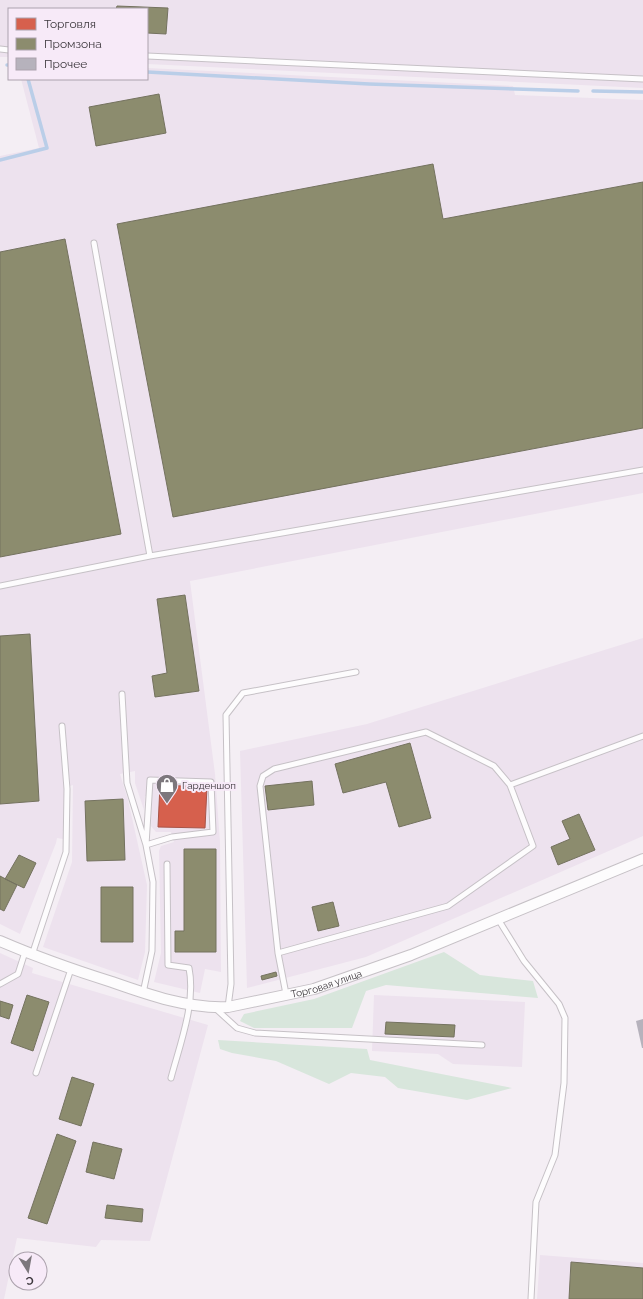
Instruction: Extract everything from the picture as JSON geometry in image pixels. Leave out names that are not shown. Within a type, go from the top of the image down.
[{"type":"street","name":"Торговая улица","points":[[0,941],[29,954],[144,993],[189,1004],[228,1007],[314,989],[411,955],[643,859]]},
{"type":"lane","points":[[148,56],[643,79]]},
{"type":"lane","points":[[94,243],[150,556]]},
{"type":"lane","points":[[0,586],[150,556],[643,470]]},
{"type":"lane","points":[[228,1007],[231,984],[226,715],[243,693],[356,672]]},
{"type":"lane","points":[[122,694],[127,783],[146,845],[153,882],[152,951],[144,993]]},
{"type":"lane","points":[[0,984],[18,974],[29,954],[66,852],[67,789],[62,726]]},
{"type":"lane","points":[[278,953],[448,906],[533,846],[510,785],[494,766],[426,732],[274,770],[262,776],[260,786],[278,953],[286,994]]},
{"type":"lane","points":[[510,785],[643,736]]},
{"type":"lane","points":[[150,780],[211,782],[213,832],[172,837],[146,845],[150,780]]},
{"type":"lane","points":[[167,864],[168,965],[189,968],[192,979],[189,1004],[171,1078]]},
{"type":"lane","points":[[498,919],[524,961],[559,1004],[564,1018],[564,1083],[556,1155],[536,1202],[531,1299]]},
{"type":"lane","points":[[36,1073],[71,969]]},
{"type":"lane","points":[[215,1007],[237,1028],[255,1033],[482,1045]]},
{"type":"shaded area","points":[[0,0],[643,0],[643,88],[148,64],[148,8],[8,8],[8,57],[0,57]]},
{"type":"shaded area","points":[[148,68],[513,86],[515,95],[643,100],[643,493],[190,581],[215,774],[220,842],[221,972],[205,969],[200,993],[154,982],[161,953],[159,851],[161,846],[174,842],[171,832],[156,832],[151,826],[152,796],[145,796],[144,810],[135,783],[135,771],[120,774],[128,800],[147,885],[145,952],[138,980],[43,947],[72,862],[73,785],[64,788],[63,839],[57,838],[20,934],[0,924],[0,156],[39,148],[21,80],[148,80]]},
{"type":"shaded area","points":[[643,638],[643,836],[366,957],[247,988],[240,751],[367,724]]},
{"type":"shaded area","points":[[444,952],[480,975],[533,981],[538,998],[386,985],[366,991],[352,1028],[254,1028],[240,1021],[244,1014],[314,999]]},
{"type":"shaded area","points":[[0,953],[33,968],[32,973],[208,1025],[150,1241],[101,1240],[96,1247],[17,1238],[14,1251],[8,1251],[8,1280],[4,1299],[0,1299]]},
{"type":"shaded area","points":[[374,995],[525,1002],[522,1067],[453,1064],[438,1054],[372,1051]]},
{"type":"shaded area","points":[[218,1040],[367,1049],[370,1060],[512,1088],[467,1100],[398,1088],[385,1077],[351,1073],[329,1084],[276,1061],[232,1053],[220,1049]]},
{"type":"shaded area","points":[[540,1255],[643,1263],[643,1299],[537,1299]]},
{"type":"building: Торговля","points":[[160,785],[207,787],[205,828],[158,827]]},
{"type":"building: Промзона","points":[[117,6],[168,8],[166,34],[148,33],[148,8],[116,8]]},
{"type":"building: Промзона","points":[[159,94],[166,133],[96,146],[89,107]]},
{"type":"building: Промзона","points":[[433,164],[443,219],[643,182],[643,428],[173,517],[117,224]]},
{"type":"building: Промзона","points":[[65,239],[121,534],[0,557],[0,252]]},
{"type":"building: Промзона","points":[[185,595],[199,691],[155,697],[152,676],[167,673],[157,599]]},
{"type":"building: Промзона","points":[[30,634],[39,801],[0,804],[0,636]]},
{"type":"building: Промзона","points":[[410,743],[431,818],[399,827],[386,782],[343,793],[335,764]]},
{"type":"building: Промзона","points":[[312,781],[314,805],[268,810],[265,786]]},
{"type":"building: Промзона","points":[[123,799],[125,860],[87,861],[85,801]]},
{"type":"building: Промзона","points":[[579,814],[595,850],[558,865],[551,847],[570,839],[562,821]]},
{"type":"building: Промзона","points":[[184,849],[216,849],[216,952],[175,952],[175,931],[184,931]]},
{"type":"building: Промзона","points":[[19,855],[36,863],[24,888],[5,879]]},
{"type":"building: Промзона","points":[[0,876],[17,885],[4,911],[0,909]]},
{"type":"building: Промзона","points":[[101,887],[133,887],[133,942],[101,942]]},
{"type":"building: Промзона","points":[[333,902],[339,926],[318,931],[312,907]]},
{"type":"building: Промзона","points":[[276,972],[277,976],[262,980],[261,976]]},
{"type":"building: Промзона","points":[[27,995],[49,1002],[33,1051],[11,1043]]},
{"type":"building: Промзона","points":[[0,1001],[13,1005],[9,1019],[0,1016]]},
{"type":"building: Промзона","points":[[386,1022],[455,1025],[454,1037],[385,1034]]},
{"type":"building: Промзона","points":[[72,1077],[94,1084],[81,1126],[59,1119]]},
{"type":"building: Промзона","points":[[57,1134],[76,1141],[47,1224],[28,1218]]},
{"type":"building: Промзона","points":[[93,1142],[122,1149],[114,1179],[86,1172]]},
{"type":"building: Промзона","points":[[107,1205],[143,1209],[142,1222],[105,1218]]},
{"type":"building: Промзона","points":[[571,1262],[643,1268],[643,1299],[569,1299]]},
{"type":"building: Прочее","points":[[643,1019],[643,1048],[642,1048],[636,1021]]},
{"type":"waterway","points":[[148,72],[369,84],[578,91]]},
{"type":"waterway","points":[[0,160],[47,148],[28,80]]},
{"type":"waterway","points":[[593,91],[643,92]]},
{"type":"place","name":"Гарденшоп","points":[[167,804]]}]
